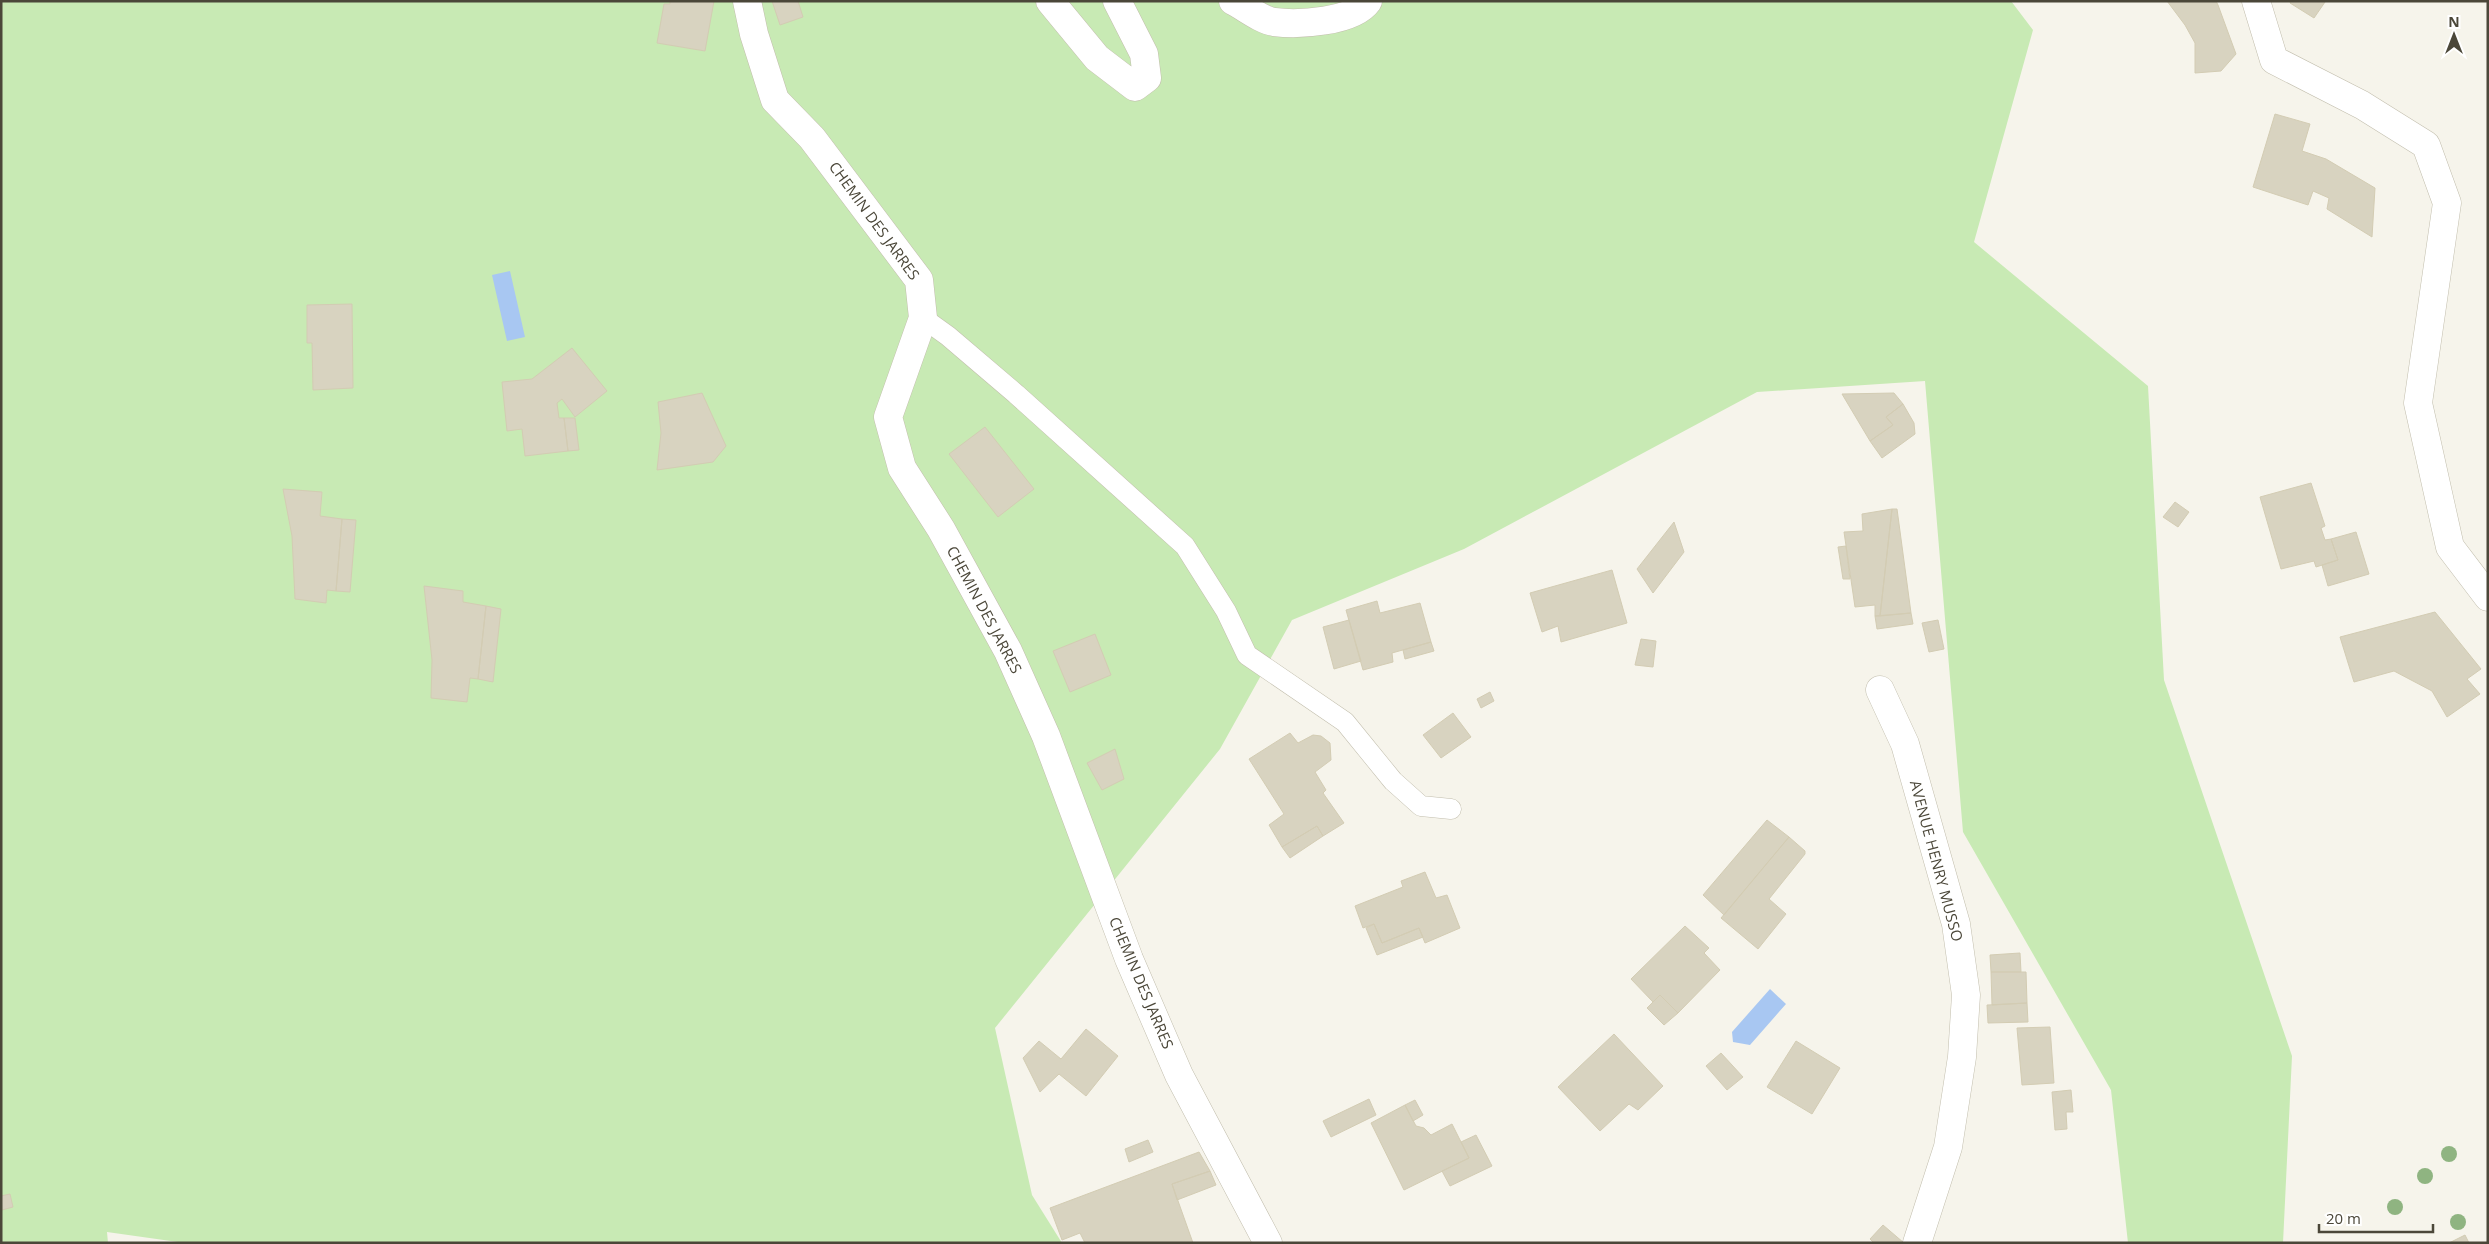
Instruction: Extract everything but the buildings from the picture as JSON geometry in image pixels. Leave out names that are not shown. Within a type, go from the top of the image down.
[{"type":"street","name":"CHEMIN DES JARRES","points":[[747,1],[754,34],[775,100],[812,138],[920,280],[923,318],[888,416],[902,468],[942,529],[1008,651],[1046,736],[1128,959],[1179,1075],[1268,1243]]},
{"type":"street","points":[[1050,1],[1096,58],[1135,86],[1147,78],[1144,54],[1117,1]]},
{"type":"street","points":[[1233,1],[1273,22],[1334,21],[1364,7],[1368,1]]},
{"type":"street","points":[[2256,1],[2274,60],[2362,105],[2426,145],[2448,203],[2418,403],[2450,547],[2488,597]]},
{"type":"street","name":"AVENUE HENRY MUSSO","points":[[1880,690],[1905,744],[1956,924],[1966,995],[1962,1057],[1948,1147],[1918,1243]]},
{"type":"lane","points":[[923,318],[948,336],[1010,388],[1185,546],[1226,612],[1247,655],[1345,722],[1393,781],[1421,806],[1451,809]]},
{"type":"green space","points":[[1,1],[2011,1],[2033,30],[1974,242],[2148,386],[2164,680],[2292,1056],[2283,1243],[2128,1243],[2111,1090],[1963,832],[1925,381],[1757,392],[1464,549],[1292,620],[1220,749],[995,1028],[1032,1195],[1062,1243],[185,1243],[107,1232],[108,1243],[1,1243]]},
{"type":"water","points":[[510,271],[525,337],[507,341],[492,275]]},
{"type":"water","points":[[1770,989],[1786,1004],[1750,1045],[1733,1042],[1732,1032]]}]
